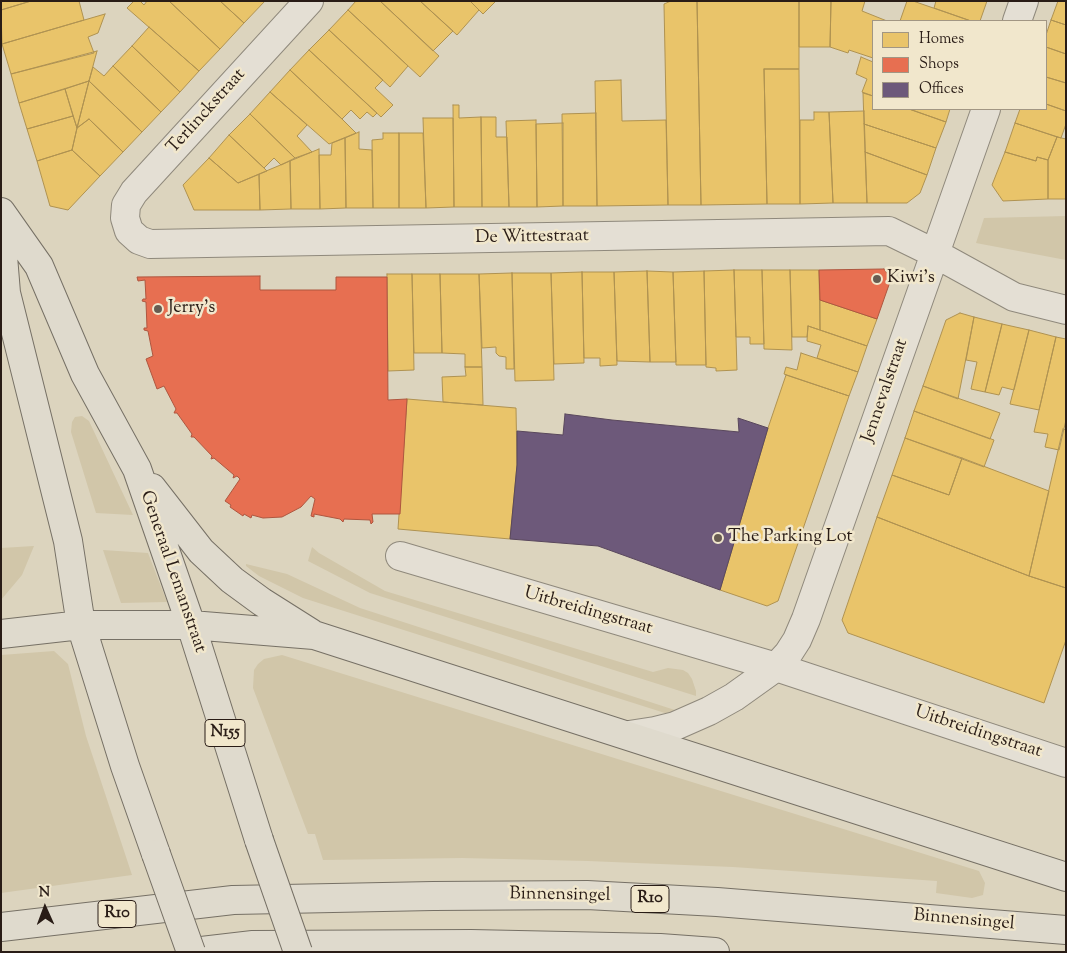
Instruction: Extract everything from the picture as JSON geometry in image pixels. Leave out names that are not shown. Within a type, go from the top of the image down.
[{"type":"main road","name":"Generaal Lemanstraat","points":[[1,212],[39,266],[85,374],[137,469],[192,625],[259,840],[298,952]]},
{"type":"main road","points":[[1,232],[6,292],[68,541],[81,625],[125,766],[192,952],[253,945],[471,944],[660,948],[715,952]]},
{"type":"main road","points":[[137,469],[201,551],[232,580],[262,602],[314,635]]},
{"type":"main road","points":[[1,634],[81,625],[192,625],[314,635],[1066,877]]},
{"type":"main road","name":"Binnensingel","points":[[1,927],[233,900],[587,895],[726,903],[1066,930]]},
{"type":"street","name":"Terlinckstraat","points":[[129,231],[125,218],[126,205],[134,192],[309,1]]},
{"type":"street","points":[[1017,20],[1024,1]]},
{"type":"street","name":"Jennevalstraat","points":[[776,667],[797,640],[806,619],[986,110]]},
{"type":"street","name":"De Wittestraat","points":[[129,231],[139,240],[150,244],[889,232],[934,253],[1014,297],[1066,310]]},
{"type":"street","name":"Uitbreidingstraat","points":[[400,556],[776,667],[1066,763]]},
{"type":"street","points":[[629,735],[675,726],[709,711],[734,697],[776,667]]},
{"type":"shaded area","points":[[1066,216],[1066,260],[976,243],[984,218]]},
{"type":"shaded area","points":[[82,416],[89,421],[133,515],[96,513],[71,432],[72,422],[75,417]]},
{"type":"shaded area","points":[[34,546],[22,575],[1,600],[1,548]]},
{"type":"shaded area","points":[[312,547],[319,553],[385,591],[653,672],[668,668],[683,670],[692,679],[696,696],[370,593],[308,561]]},
{"type":"shaded area","points":[[103,550],[148,553],[167,602],[121,603]]},
{"type":"shaded area","points":[[246,564],[287,574],[360,608],[681,712],[668,714],[303,598],[259,576]]},
{"type":"shaded area","points":[[54,651],[68,664],[86,736],[132,875],[1,893],[1,655]]},
{"type":"shaded area","points":[[282,655],[979,871],[985,883],[983,895],[972,898],[936,893],[937,881],[733,867],[462,858],[323,860],[315,834],[308,834],[253,688],[254,670],[258,664],[264,659]]},
{"type":"building: Homes","points":[[1,1],[31,1],[1,10]]},
{"type":"building: Homes","points":[[31,1],[79,1],[84,20],[2,44],[1,10]]},
{"type":"building: Homes","points":[[134,1],[140,1],[144,5],[147,1],[169,1],[220,49],[199,71],[127,8]]},
{"type":"building: Homes","points":[[169,1],[220,1],[244,23],[220,49]]},
{"type":"building: Homes","points":[[220,1],[265,1],[244,23]]},
{"type":"building: Homes","points":[[356,1],[380,1],[439,56],[420,77],[348,10]]},
{"type":"building: Homes","points":[[380,1],[420,1],[453,31],[433,51]]},
{"type":"building: Homes","points":[[420,1],[470,1],[479,10],[457,35]]},
{"type":"building: Homes","points":[[470,1],[496,1],[483,14]]},
{"type":"building: Homes","points":[[671,1],[697,1],[701,205],[668,205],[664,4]]},
{"type":"building: Homes","points":[[697,1],[799,1],[799,69],[764,69],[767,204],[701,205]]},
{"type":"building: Homes","points":[[799,1],[831,1],[830,47],[799,47]]},
{"type":"building: Homes","points":[[831,1],[865,1],[862,11],[884,20],[872,20],[872,58],[849,50],[848,53],[830,47]]},
{"type":"building: Homes","points":[[907,1],[913,1],[968,20],[900,20]]},
{"type":"building: Homes","points":[[936,1],[987,1],[980,20],[968,20],[934,8]]},
{"type":"building: Homes","points":[[1058,1],[1066,1],[1066,25],[1051,20]]},
{"type":"building: Homes","points":[[348,10],[408,66],[390,87],[329,30]]},
{"type":"building: Homes","points":[[105,14],[98,33],[88,37],[94,53],[11,74],[2,44]]},
{"type":"building: Homes","points":[[1051,20],[1066,25],[1066,54],[1047,47],[1047,32]]},
{"type":"building: Homes","points":[[149,27],[199,71],[180,92],[132,46]]},
{"type":"building: Homes","points":[[329,30],[383,80],[375,88],[393,105],[381,117],[309,50]]},
{"type":"building: Homes","points":[[132,46],[180,92],[161,112],[113,66]]},
{"type":"building: Homes","points":[[1047,47],[1066,54],[1066,83],[1047,77]]},
{"type":"building: Homes","points":[[309,50],[377,113],[373,117],[367,112],[360,119],[351,110],[342,119],[290,70]]},
{"type":"building: Homes","points":[[97,51],[89,81],[19,103],[11,74]]},
{"type":"building: Homes","points":[[861,57],[872,62],[872,96],[862,92],[867,79],[856,74]]},
{"type":"building: Homes","points":[[113,66],[161,112],[142,132],[89,81],[93,67],[104,76]]},
{"type":"building: Homes","points":[[764,69],[799,69],[800,204],[767,204]]},
{"type":"building: Homes","points":[[290,70],[356,133],[329,144],[270,92]]},
{"type":"building: Homes","points":[[1047,77],[1066,83],[1066,111],[1047,104]]},
{"type":"building: Homes","points":[[621,80],[622,121],[666,120],[668,205],[597,206],[595,81]]},
{"type":"building: Homes","points":[[89,81],[77,128],[65,89]]},
{"type":"building: Homes","points":[[89,81],[142,132],[123,152],[89,119],[77,128]]},
{"type":"building: Homes","points":[[65,89],[73,116],[27,129],[19,103]]},
{"type":"building: Homes","points":[[270,92],[307,125],[297,136],[312,152],[295,158],[250,114]]},
{"type":"building: Homes","points":[[863,93],[872,96],[872,110],[912,110],[946,122],[936,148],[864,124]]},
{"type":"building: Homes","points":[[1047,104],[1066,111],[1066,124],[1061,138],[1015,123],[1020,110],[1047,110]]},
{"type":"building: Homes","points":[[453,105],[459,105],[459,118],[481,117],[482,207],[454,207]]},
{"type":"building: Homes","points":[[912,110],[950,110],[946,122]]},
{"type":"building: Homes","points":[[864,111],[867,203],[833,203],[829,112]]},
{"type":"building: Homes","points":[[814,112],[829,112],[833,203],[800,204],[800,120],[814,120]]},
{"type":"building: Homes","points":[[596,113],[597,206],[563,206],[562,114]]},
{"type":"building: Homes","points":[[250,114],[295,158],[281,165],[274,158],[264,168],[229,135]]},
{"type":"building: Homes","points":[[73,116],[77,128],[72,150],[37,161],[27,129]]},
{"type":"building: Homes","points":[[481,117],[496,117],[496,137],[507,137],[509,207],[482,207]]},
{"type":"building: Homes","points":[[423,118],[453,118],[454,207],[426,208]]},
{"type":"building: Homes","points":[[89,119],[123,152],[100,176],[72,150],[77,128]]},
{"type":"building: Homes","points":[[536,120],[537,207],[509,207],[506,121]]},
{"type":"building: Homes","points":[[563,123],[563,206],[537,207],[536,124]]},
{"type":"building: Homes","points":[[1015,123],[1057,137],[1048,160],[1037,157],[1036,161],[1005,152]]},
{"type":"building: Homes","points":[[864,124],[936,148],[927,175],[865,152]]},
{"type":"building: Homes","points":[[359,132],[359,149],[372,150],[373,208],[346,208],[345,138]]},
{"type":"building: Homes","points":[[383,133],[399,133],[399,208],[373,208],[372,140],[383,139]]},
{"type":"building: Homes","points":[[399,133],[423,133],[426,208],[399,208]]},
{"type":"building: Homes","points":[[229,135],[267,171],[238,183],[209,158]]},
{"type":"building: Homes","points":[[1057,137],[1066,139],[1066,199],[1048,199],[1048,160]]},
{"type":"building: Homes","points":[[345,138],[346,208],[320,209],[319,155],[331,155],[332,143]]},
{"type":"building: Homes","points":[[319,149],[320,209],[291,209],[290,161]]},
{"type":"building: Homes","points":[[72,150],[100,176],[68,210],[50,206],[37,161]]},
{"type":"building: Homes","points":[[865,152],[927,175],[920,193],[907,203],[867,203]]},
{"type":"building: Homes","points":[[1005,152],[1036,161],[1037,157],[1048,160],[1048,199],[1003,201],[992,185]]},
{"type":"building: Homes","points":[[209,158],[238,183],[259,174],[260,210],[194,210],[183,185]]},
{"type":"building: Homes","points":[[290,161],[291,209],[260,210],[259,174]]},
{"type":"building: Homes","points":[[734,270],[737,370],[716,371],[716,368],[706,367],[704,271]]},
{"type":"building: Homes","points":[[734,270],[762,270],[764,344],[750,344],[750,337],[736,337]]},
{"type":"building: Homes","points":[[762,270],[790,270],[792,350],[764,349]]},
{"type":"building: Homes","points":[[790,270],[819,270],[820,330],[808,326],[807,337],[792,337]]},
{"type":"building: Homes","points":[[647,271],[650,362],[617,361],[614,272]]},
{"type":"building: Homes","points":[[647,271],[673,272],[676,362],[650,362]]},
{"type":"building: Homes","points":[[704,271],[706,365],[676,365],[673,272]]},
{"type":"building: Homes","points":[[582,272],[584,363],[554,364],[551,273]]},
{"type":"building: Homes","points":[[582,272],[614,272],[617,365],[600,366],[600,358],[584,358]]},
{"type":"building: Homes","points":[[512,273],[514,369],[506,369],[506,357],[499,356],[496,353],[496,347],[482,348],[479,274]]},
{"type":"building: Homes","points":[[512,273],[551,273],[554,380],[515,381]]},
{"type":"building: Homes","points":[[387,274],[412,274],[414,370],[388,371]]},
{"type":"building: Homes","points":[[412,274],[440,274],[442,353],[414,353]]},
{"type":"building: Homes","points":[[440,274],[479,274],[482,367],[465,367],[465,354],[442,353]]},
{"type":"building: Homes","points":[[820,300],[877,319],[867,346],[820,330]]},
{"type":"building: Homes","points":[[960,313],[974,317],[958,399],[923,386],[946,320]]},
{"type":"building: Homes","points":[[974,317],[1002,324],[985,392],[971,389],[977,362],[966,360]]},
{"type":"building: Homes","points":[[1002,324],[1029,330],[1014,390],[1002,387],[999,395],[985,392]]},
{"type":"building: Homes","points":[[808,326],[867,346],[858,372],[817,358],[821,345],[807,341]]},
{"type":"building: Homes","points":[[1029,330],[1056,337],[1039,410],[1010,404]]},
{"type":"building: Homes","points":[[1056,337],[1066,339],[1066,420],[1059,450],[1045,447],[1048,434],[1034,432]]},
{"type":"building: Homes","points":[[801,353],[858,372],[849,396],[784,374],[786,367],[797,370]]},
{"type":"building: Homes","points":[[465,367],[482,367],[483,405],[443,402],[442,377],[466,376]]},
{"type":"building: Homes","points":[[786,375],[849,396],[778,601],[767,606],[720,590],[768,428]]},
{"type":"building: Homes","points":[[923,386],[1000,413],[990,439],[914,411]]},
{"type":"building: Homes","points":[[407,399],[516,408],[517,465],[510,539],[398,529]]},
{"type":"building: Homes","points":[[914,411],[994,440],[984,467],[905,438]]},
{"type":"building: Homes","points":[[1063,429],[1066,430],[1066,588],[1029,576]]},
{"type":"building: Homes","points":[[905,438],[962,458],[949,495],[892,475]]},
{"type":"building: Homes","points":[[962,458],[1049,491],[1029,576],[877,517],[892,475],[949,495]]},
{"type":"building: Homes","points":[[877,517],[1029,576],[1066,588],[1066,640],[1044,703],[848,633],[842,620]]},
{"type":"building: Shops","points":[[884,269],[891,279],[877,319],[820,300],[819,270]]},
{"type":"building: Shops","points":[[260,276],[260,290],[336,290],[336,277],[387,277],[388,400],[407,399],[400,514],[372,514],[373,522],[371,524],[370,520],[344,519],[343,522],[340,519],[314,514],[314,517],[311,516],[315,499],[311,496],[301,507],[282,517],[263,518],[252,515],[251,518],[244,514],[243,516],[225,501],[240,479],[237,476],[233,478],[234,475],[214,458],[211,459],[212,456],[194,437],[191,437],[192,434],[177,413],[174,413],[176,409],[164,386],[157,389],[146,359],[153,356],[148,331],[144,330],[144,328],[147,328],[146,302],[142,301],[146,299],[145,280],[138,281],[137,277]]},
{"type":"building: Offices","points":[[565,414],[739,432],[738,418],[768,428],[720,590],[598,546],[510,539],[517,465],[517,431],[563,435]]},
{"type":"place","name":"Kiwi's","points":[[877,279]]},
{"type":"place","name":"Jerry's","points":[[158,309]]},
{"type":"place","name":"The Parking Lot","points":[[718,538]]}]
